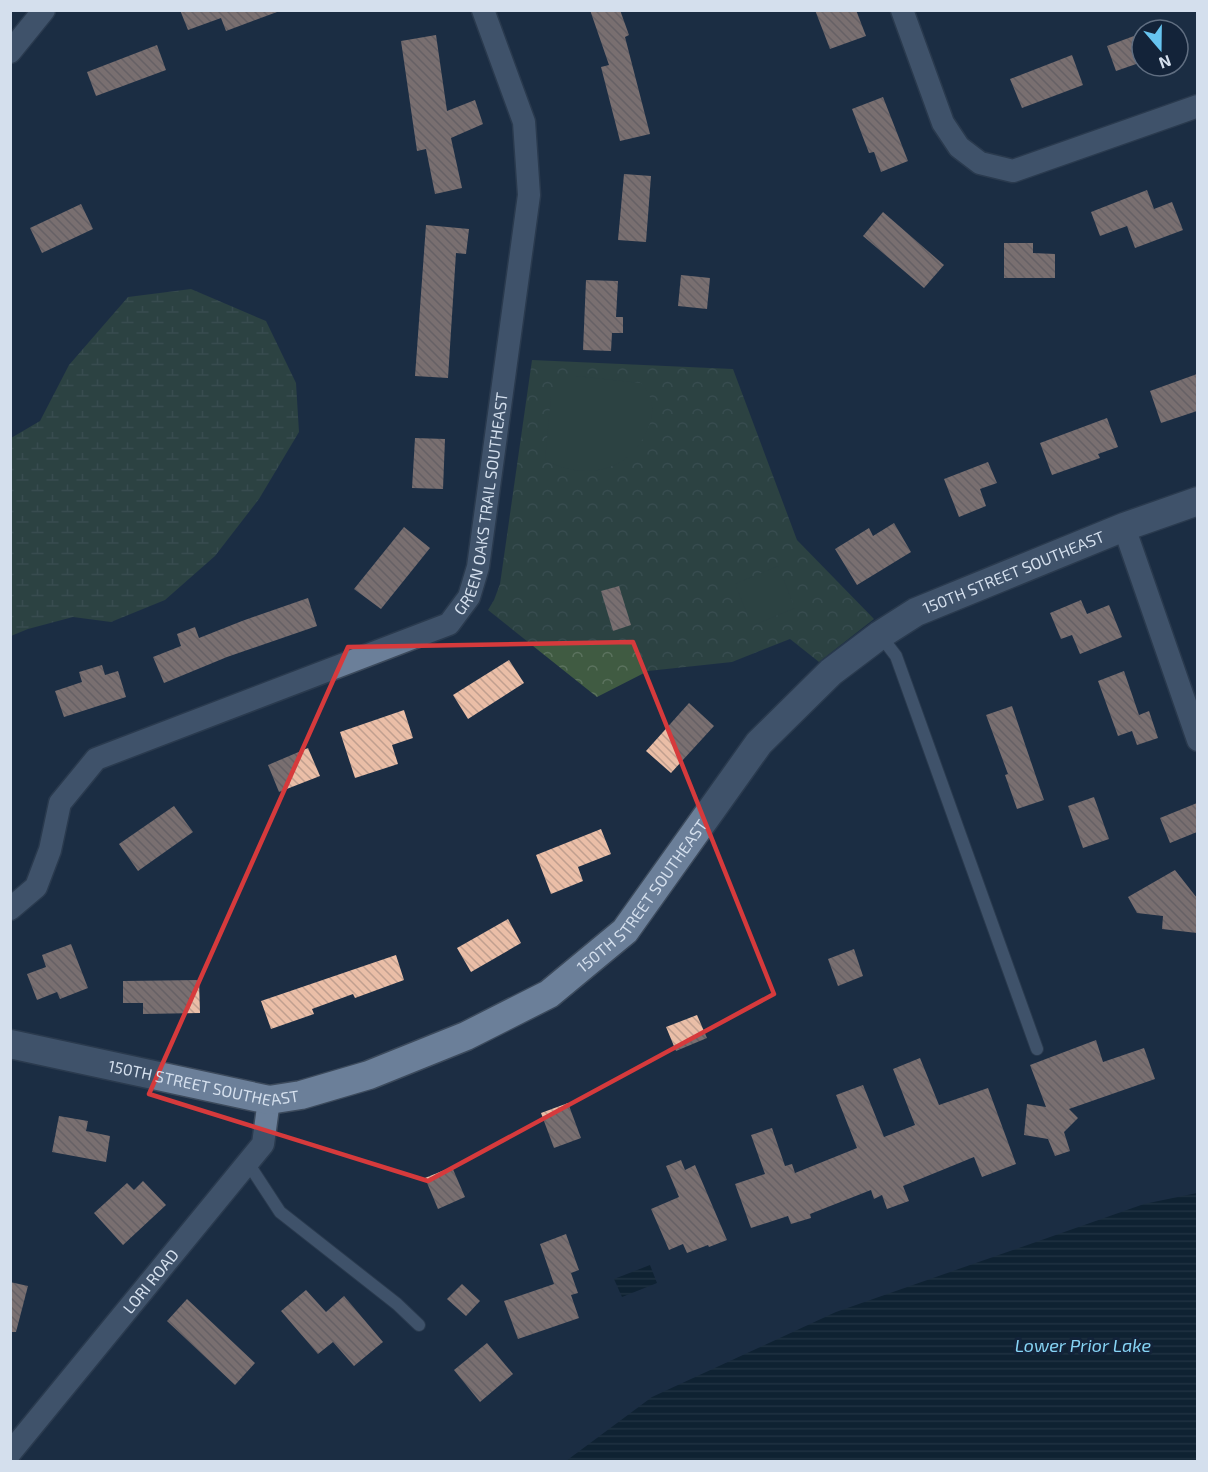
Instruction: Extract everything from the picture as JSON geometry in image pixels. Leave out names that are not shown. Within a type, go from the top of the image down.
[{"type":"street","points":[[10,52],[44,10]]},
{"type":"street","name":"GREEN OAKS TRAIL SOUTHEAST","points":[[10,909],[36,887],[50,850],[60,803],[96,759],[448,624],[469,597],[478,567],[529,195],[524,122],[483,10]]},
{"type":"street","points":[[902,10],[943,123],[959,147],[980,163],[1014,171],[1197,106]]},
{"type":"street","name":"150TH STREET SOUTHEAST","points":[[10,1044],[269,1100],[301,1095],[369,1076],[466,1036],[549,994],[625,930],[759,743],[831,672],[880,634],[916,612],[1124,527],[1197,501]]},
{"type":"street","points":[[1124,527],[1197,740]]},
{"type":"street","name":"LORI ROAD","points":[[10,1453],[263,1144],[269,1100]]},
{"type":"lane","points":[[880,634],[896,656],[1037,1049]]},
{"type":"lane","points":[[248,1163],[280,1212],[397,1304],[419,1325]]},
{"type":"highlighted area","points":[[633,642],[774,994],[428,1181],[149,1094],[348,647]]},
{"type":"green space","points":[[191,289],[266,321],[296,383],[299,432],[259,499],[215,556],[165,600],[111,622],[73,617],[11,636],[11,438],[40,421],[69,365],[128,297]]},
{"type":"green space","points":[[532,360],[733,369],[797,540],[874,619],[819,662],[790,639],[732,662],[648,671],[597,697],[488,610],[500,584]]},
{"type":"green space","points":[[576,376],[641,383],[650,398],[651,420],[641,441],[631,453],[606,468],[591,471],[576,470],[545,460],[551,396]]},
{"type":"green space","points":[[778,566],[795,608],[752,626],[735,584]]},
{"type":"water","name":"Lower Prior Lake","points":[[1197,1193],[1197,1461],[566,1461],[652,1397],[836,1312],[1144,1204]]},
{"type":"water","points":[[650,1265],[657,1283],[622,1297],[614,1279]]},
{"type":"building","points":[[180,10],[277,10],[277,12],[226,31],[221,18],[188,30]]},
{"type":"building","points":[[590,10],[620,10],[629,35],[625,37],[650,134],[620,141],[601,67],[609,65]]},
{"type":"building","points":[[815,10],[856,10],[866,36],[830,49]]},
{"type":"building","points":[[436,35],[447,111],[475,100],[483,124],[451,138],[462,188],[435,194],[426,149],[417,151],[401,41]]},
{"type":"building","points":[[1130,37],[1130,66],[1116,71],[1107,46]]},
{"type":"building","points":[[157,45],[166,70],[96,96],[87,72]]},
{"type":"building","points":[[1072,55],[1083,85],[1022,108],[1010,79]]},
{"type":"building","points":[[883,97],[908,161],[881,172],[874,152],[869,153],[852,109]]},
{"type":"building","points":[[624,174],[651,176],[646,242],[618,240]]},
{"type":"building","points":[[1147,190],[1154,209],[1172,202],[1183,230],[1135,248],[1127,226],[1100,236],[1091,212]]},
{"type":"building","points":[[81,204],[93,229],[42,253],[30,228]]},
{"type":"building","points":[[883,212],[944,265],[924,288],[863,236]]},
{"type":"building","points":[[426,225],[469,229],[466,254],[456,253],[448,378],[415,376]]},
{"type":"building","points":[[1004,243],[1033,243],[1033,253],[1055,254],[1055,278],[1004,278]]},
{"type":"building","points":[[681,275],[710,278],[707,309],[678,306]]},
{"type":"building","points":[[586,280],[618,281],[616,317],[623,317],[623,333],[612,333],[611,351],[583,350]]},
{"type":"building","points":[[1197,374],[1197,411],[1161,423],[1150,391]]},
{"type":"building","points":[[1107,418],[1118,447],[1098,454],[1100,458],[1052,475],[1040,443]]},
{"type":"building","points":[[415,438],[445,439],[443,489],[412,488]]},
{"type":"building","points":[[988,462],[997,483],[980,489],[986,506],[959,517],[944,479]]},
{"type":"building","points":[[894,523],[911,552],[857,585],[835,549],[869,528],[873,536]]},
{"type":"building","points":[[404,527],[430,548],[381,609],[354,589]]},
{"type":"building","points":[[619,586],[631,625],[613,631],[601,591]]},
{"type":"building","points":[[308,598],[317,626],[227,657],[164,683],[153,657],[181,646],[177,634],[195,627],[199,638]]},
{"type":"building","points":[[1081,600],[1087,614],[1109,605],[1122,637],[1080,654],[1072,635],[1061,639],[1050,613]]},
{"type":"building","points":[[509,660],[524,683],[468,719],[453,695]]},
{"type":"building","points":[[102,665],[105,675],[118,671],[126,697],[64,717],[55,691],[82,682],[79,672]]},
{"type":"building","points":[[1124,671],[1139,715],[1149,711],[1158,738],[1137,745],[1132,731],[1118,736],[1098,681]]},
{"type":"building","points":[[689,703],[714,726],[671,773],[646,751]]},
{"type":"building","points":[[1012,706],[1044,800],[1017,809],[1005,775],[1008,774],[986,715]]},
{"type":"building","points":[[404,710],[413,738],[392,745],[398,764],[355,778],[340,732]]},
{"type":"building","points":[[308,748],[320,776],[279,792],[268,765]]},
{"type":"building","points":[[1094,797],[1109,839],[1083,848],[1068,806]]},
{"type":"building","points":[[1197,803],[1197,832],[1170,843],[1160,818]]},
{"type":"building","points":[[174,806],[193,832],[138,871],[119,844]]},
{"type":"building","points":[[601,829],[611,854],[578,867],[583,881],[551,894],[536,855]]},
{"type":"building","points":[[1175,870],[1197,898],[1197,933],[1162,929],[1163,916],[1137,913],[1128,897]]},
{"type":"building","points":[[508,919],[521,943],[471,972],[457,948]]},
{"type":"building","points":[[71,944],[88,988],[60,999],[57,992],[37,1000],[27,974],[46,967],[42,955]]},
{"type":"building","points":[[854,949],[863,976],[838,986],[828,959]]},
{"type":"building","points":[[396,955],[404,980],[355,998],[353,994],[312,1009],[314,1014],[271,1029],[261,1001]]},
{"type":"building","points":[[199,980],[200,1013],[143,1014],[143,1003],[123,1003],[123,981]]},
{"type":"building","points":[[697,1015],[707,1038],[676,1051],[666,1027]]},
{"type":"building","points":[[1096,1040],[1103,1062],[1144,1048],[1155,1079],[1069,1109],[1078,1118],[1064,1132],[1070,1151],[1055,1156],[1048,1139],[1024,1135],[1027,1104],[1046,1107],[1030,1065]]},
{"type":"building","points":[[920,1058],[939,1105],[988,1088],[1016,1164],[982,1177],[974,1157],[903,1186],[909,1201],[887,1209],[882,1195],[874,1199],[871,1190],[810,1214],[811,1218],[791,1224],[788,1216],[751,1228],[735,1184],[765,1174],[751,1135],[772,1128],[785,1166],[792,1164],[795,1173],[857,1148],[836,1095],[863,1085],[884,1137],[915,1125],[893,1069]]},
{"type":"building","points":[[568,1103],[581,1138],[554,1148],[541,1113]]},
{"type":"building","points":[[59,1116],[88,1121],[86,1131],[110,1136],[106,1162],[52,1152]]},
{"type":"building","points":[[681,1160],[685,1170],[695,1165],[727,1240],[687,1253],[683,1244],[669,1250],[651,1209],[679,1197],[666,1166]]},
{"type":"building","points":[[452,1167],[465,1197],[438,1209],[425,1178]]},
{"type":"building","points":[[143,1181],[166,1205],[123,1245],[94,1213],[127,1183],[134,1190]]},
{"type":"building","points":[[566,1234],[579,1270],[571,1273],[578,1293],[571,1295],[579,1318],[518,1339],[504,1301],[554,1284],[540,1244]]},
{"type":"building","points":[[10,1282],[28,1286],[16,1332],[10,1332]]},
{"type":"building","points":[[462,1284],[480,1301],[466,1316],[447,1299]]},
{"type":"building","points":[[306,1290],[326,1312],[344,1296],[383,1342],[354,1366],[333,1342],[318,1354],[281,1311]]},
{"type":"building","points":[[187,1299],[255,1363],[235,1385],[167,1321]]},
{"type":"building","points":[[487,1343],[513,1374],[480,1402],[454,1370]]}]
